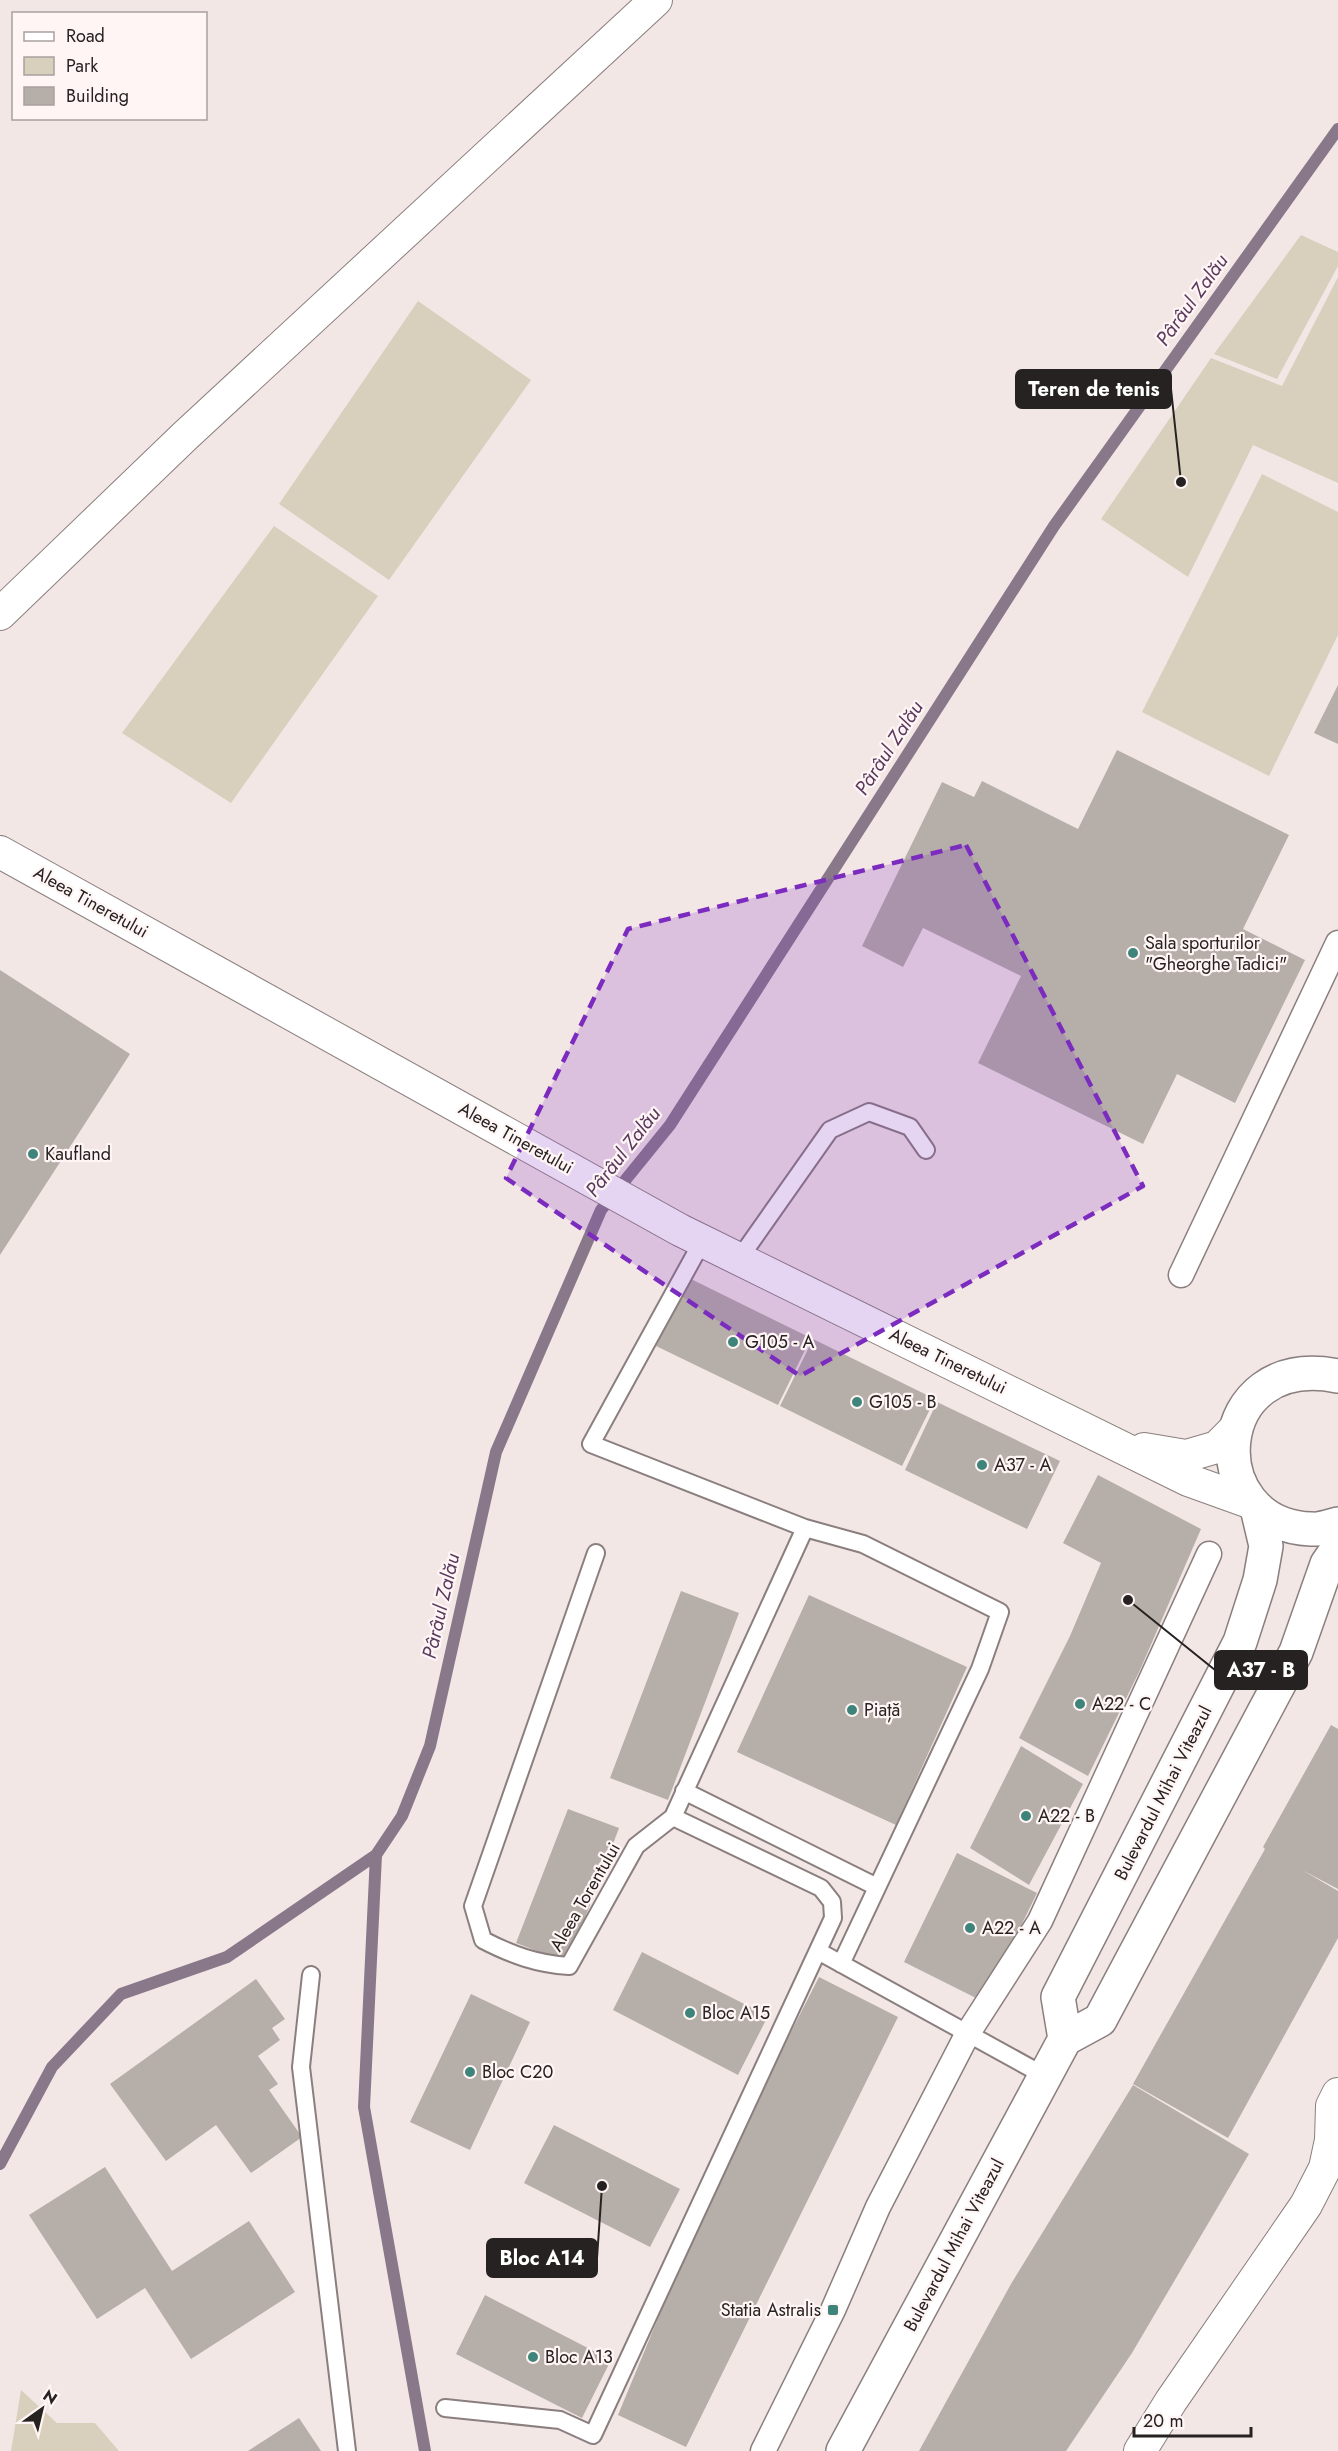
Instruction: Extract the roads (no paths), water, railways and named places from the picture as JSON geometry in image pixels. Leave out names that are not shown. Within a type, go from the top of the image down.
[{"type":"main road","points":[[1330,1368],[1287,1375],[1264,1387],[1246,1406],[1234,1430],[1232,1456],[1238,1481],[1255,1506],[1283,1524],[1312,1529],[1338,1524]]},
{"type":"main road","name":"Bulevardul Mihai Viteazul","points":[[843,2451],[1065,2039],[1058,1997],[1240,1642],[1260,1580],[1266,1546],[1255,1506]]},
{"type":"main road","points":[[1065,2039],[1100,2020],[1296,1652],[1327,1564],[1338,1548]]},
{"type":"street","points":[[0,614],[185,436],[656,0]]},
{"type":"street","name":"Aleea Tineretului","points":[[0,852],[691,1235],[1188,1480],[1255,1506]]},
{"type":"street","points":[[1181,1275],[1338,943]]},
{"type":"street","name":"Aleea Tineretului","points":[[1106,1439],[1154,1452],[1186,1456],[1217,1447],[1234,1430]]},
{"type":"street","points":[[763,2451],[833,2310],[878,2207],[968,2033],[1040,1921],[1209,1554]]},
{"type":"street","points":[[1140,2451],[1171,2401],[1306,2205],[1325,2168],[1331,2140],[1332,2106],[1338,2094]]},
{"type":"lane","points":[[739,1259],[830,1130],[869,1112],[910,1127],[926,1150]]},
{"type":"lane","points":[[691,1235],[591,1444],[805,1528],[863,1544],[1000,1612],[980,1669],[841,1964]]},
{"type":"lane","points":[[445,2408],[560,2420],[593,2435],[833,1918],[832,1902],[821,1887],[673,1817],[805,1528]]},
{"type":"lane","name":"Aleea Torentului","points":[[596,1553],[473,1906],[483,1940],[513,1955],[543,1964],[569,1966],[636,1846],[673,1817]]},
{"type":"lane","points":[[684,1791],[877,1887]]},
{"type":"lane","points":[[818,1951],[1045,2076]]},
{"type":"lane","points":[[311,1974],[301,2067],[347,2451]]},
{"type":"waterway","name":"Pârâul Zalău","points":[[0,2164],[52,2067],[121,1994],[227,1957],[376,1855],[402,1816],[430,1746],[496,1452],[601,1210],[670,1125],[1054,526],[1338,129]]},
{"type":"waterway","points":[[376,1855],[364,2107],[425,2451]]},
{"type":"place","name":"Teren de tenis","points":[[1181,482]]},
{"type":"place","name":"Sala sporturilor \"Gheorghe Tadici\"","points":[[1133,953]]},
{"type":"place","name":"Kaufland","points":[[33,1154]]},
{"type":"place","name":"G105 - A","points":[[733,1342]]},
{"type":"place","name":"G105 - B","points":[[857,1402]]},
{"type":"place","name":"A37 - A","points":[[982,1465]]},
{"type":"place","name":"A37 - B","points":[[1128,1600]]},
{"type":"place","name":"A22 - C","points":[[1080,1704]]},
{"type":"place","name":"Piață","points":[[852,1710]]},
{"type":"place","name":"A22 - B","points":[[1026,1816]]},
{"type":"place","name":"A22 - A","points":[[970,1928]]},
{"type":"place","name":"Bloc A15","points":[[690,2013]]},
{"type":"place","name":"Bloc C20","points":[[470,2072]]},
{"type":"place","name":"Bloc A14","points":[[602,2186]]},
{"type":"place","name":"Statia Astralis","points":[[833,2310]]},
{"type":"place","name":"Bloc A13","points":[[533,2357]]}]
